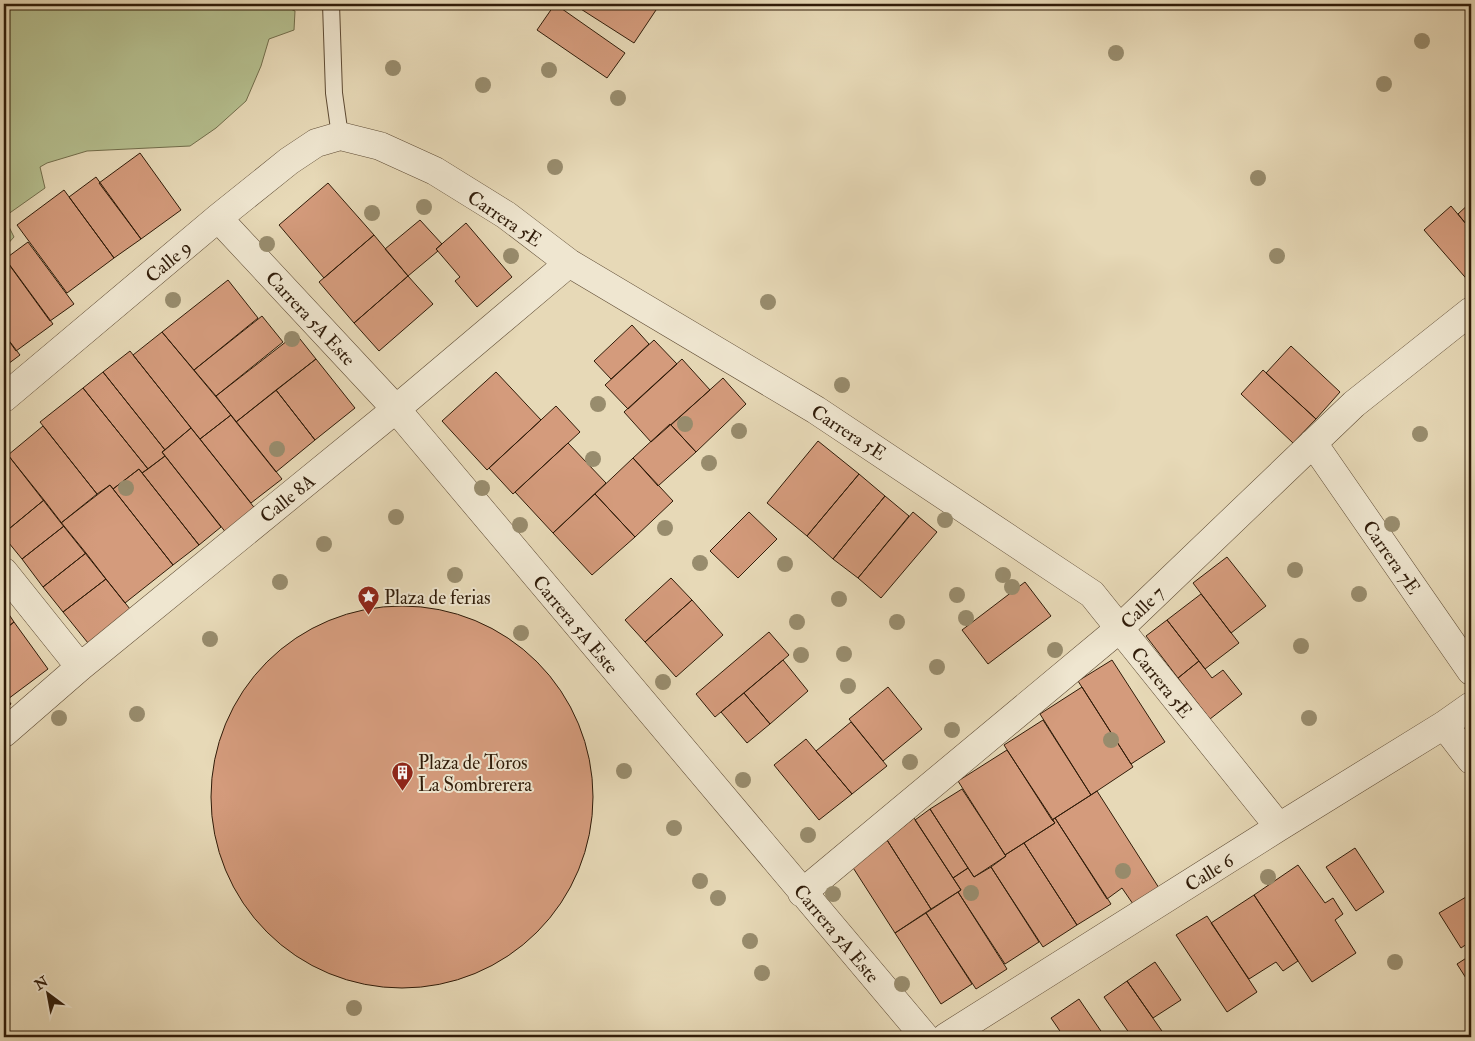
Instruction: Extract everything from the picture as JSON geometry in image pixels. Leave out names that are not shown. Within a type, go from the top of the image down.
[{"type":"street","name":"Calle 9","points":[[4,398],[218,218],[289,161],[316,144],[340,136]]},
{"type":"street","name":"Carrera 5E","points":[[340,136],[380,146],[435,171],[506,216],[569,263],[832,420],[1092,594],[1279,827]]},
{"type":"street","name":"Carrera 5A Este","points":[[218,218],[396,409],[925,1037]]},
{"type":"street","name":"Calle 8A","points":[[4,733],[80,667],[396,409],[569,263]]},
{"type":"street","name":"Calle 7","points":[[802,893],[1119,629],[1354,404],[1471,311]]},
{"type":"street","name":"Carrera 7E","points":[[1313,443],[1471,671]]},
{"type":"street","points":[[4,572],[80,667]]},
{"type":"street","name":"Calle 6","points":[[946,1037],[1444,725],[1471,706]]},
{"type":"street","points":[[1444,725],[1471,760]]},
{"type":"lane","points":[[331,4],[334,93],[340,136]]},
{"type":"green space","points":[[4,4],[280,4],[295,11],[294,30],[269,39],[261,66],[246,101],[216,128],[190,146],[87,151],[47,163],[40,167],[45,188],[4,217]]},
{"type":"green space","points":[[4,217],[14,237],[4,248]]},
{"type":"building","points":[[555,4],[625,53],[607,78],[537,30]]},
{"type":"building","points":[[573,4],[660,4],[634,43]]},
{"type":"building","points":[[140,153],[181,210],[141,239],[99,183]]},
{"type":"building","points":[[96,177],[141,239],[114,258],[69,197]]},
{"type":"building","points":[[328,183],[374,235],[324,278],[279,225]]},
{"type":"building","points":[[64,190],[114,258],[67,293],[17,225]]},
{"type":"building","points":[[1471,202],[1471,230],[1458,214]]},
{"type":"building","points":[[1451,206],[1471,230],[1471,284],[1424,230]]},
{"type":"building","points":[[420,220],[442,244],[436,249],[438,251],[408,276],[385,249]]},
{"type":"building","points":[[466,223],[512,277],[477,307],[455,281],[460,277],[436,249]]},
{"type":"building","points":[[374,235],[408,276],[354,323],[319,282]]},
{"type":"building","points":[[28,242],[74,304],[50,321],[5,259]]},
{"type":"building","points":[[9,264],[53,324],[16,351],[4,334],[4,268]]},
{"type":"building","points":[[408,276],[433,304],[379,351],[354,323]]},
{"type":"building","points":[[228,280],[258,318],[194,370],[162,332]]},
{"type":"building","points":[[262,316],[283,342],[216,396],[194,370]]},
{"type":"building","points":[[632,325],[649,344],[611,379],[594,361]]},
{"type":"building","points":[[162,332],[231,415],[200,439],[133,355]]},
{"type":"building","points":[[4,334],[20,355],[4,367]]},
{"type":"building","points":[[296,334],[316,359],[236,422],[216,396]]},
{"type":"building","points":[[654,340],[677,364],[628,409],[605,385]]},
{"type":"building","points":[[1291,346],[1340,392],[1316,419],[1266,373]]},
{"type":"building","points":[[130,351],[191,428],[165,450],[103,372]]},
{"type":"building","points":[[316,359],[355,408],[315,440],[276,390]]},
{"type":"building","points":[[682,359],[710,390],[651,442],[624,412]]},
{"type":"building","points":[[1263,370],[1316,419],[1293,443],[1241,394]]},
{"type":"building","points":[[103,372],[165,450],[162,452],[165,456],[148,469],[83,388]]},
{"type":"building","points":[[496,372],[541,420],[487,470],[442,421]]},
{"type":"building","points":[[723,378],[746,404],[696,452],[671,425]]},
{"type":"building","points":[[83,388],[148,469],[142,473],[139,469],[113,489],[110,485],[97,494],[40,422]]},
{"type":"building","points":[[276,390],[315,440],[276,472],[236,422]]},
{"type":"building","points":[[556,406],[580,432],[513,494],[489,468]]},
{"type":"building","points":[[231,415],[282,479],[251,503],[200,439]]},
{"type":"building","points":[[670,424],[696,452],[658,486],[633,458]]},
{"type":"building","points":[[43,426],[97,494],[61,523],[8,455]]},
{"type":"building","points":[[191,428],[257,511],[227,534],[162,452]]},
{"type":"building","points":[[818,441],[859,474],[807,536],[767,503]]},
{"type":"building","points":[[568,443],[606,483],[553,533],[515,492]]},
{"type":"building","points":[[8,455],[44,500],[4,533],[4,458]]},
{"type":"building","points":[[165,456],[221,527],[199,545],[142,473]]},
{"type":"building","points":[[633,458],[673,501],[635,537],[595,494]]},
{"type":"building","points":[[139,469],[199,545],[173,565],[113,489]]},
{"type":"building","points":[[859,474],[885,496],[833,559],[807,536]]},
{"type":"building","points":[[110,485],[173,565],[125,603],[61,523]]},
{"type":"building","points":[[595,494],[635,537],[592,575],[553,533]]},
{"type":"building","points":[[885,496],[909,516],[858,578],[833,559]]},
{"type":"building","points":[[44,500],[64,526],[22,559],[4,537],[4,533]]},
{"type":"building","points":[[749,512],[777,539],[738,578],[710,551]]},
{"type":"building","points":[[913,512],[937,532],[881,598],[858,578]]},
{"type":"building","points":[[64,526],[86,553],[43,587],[22,559]]},
{"type":"building","points":[[86,553],[106,579],[63,612],[43,587]]},
{"type":"building","points":[[1227,557],[1266,606],[1231,633],[1193,583]]},
{"type":"building","points":[[671,578],[692,600],[645,642],[625,620]]},
{"type":"building","points":[[106,579],[130,609],[88,643],[63,612]]},
{"type":"building","points":[[1025,582],[1051,616],[988,664],[962,630]]},
{"type":"building","points":[[1201,594],[1239,643],[1205,669],[1167,620]]},
{"type":"building","points":[[692,600],[723,635],[676,677],[645,642]]},
{"type":"building","name":"Plaza de Toros La Sombrerera","points":[[402,606],[439,610],[475,621],[508,638],[537,662],[561,691],[578,724],[589,760],[593,797],[589,834],[578,870],[561,903],[537,932],[508,956],[475,973],[439,984],[402,988],[365,984],[329,973],[296,956],[267,932],[243,903],[226,870],[215,834],[211,797],[215,760],[226,724],[243,691],[267,662],[296,638],[329,621],[365,610]]},
{"type":"building","points":[[4,607],[14,622],[4,630]]},
{"type":"building","points":[[1167,620],[1199,661],[1178,678],[1146,636]]},
{"type":"building","points":[[14,622],[48,669],[8,699],[4,694],[4,630]]},
{"type":"building","points":[[769,632],[789,655],[715,717],[696,694]]},
{"type":"building","points":[[783,660],[808,691],[770,724],[744,693]]},
{"type":"building","points":[[1112,660],[1165,742],[1131,764],[1078,681]]},
{"type":"building","points":[[1199,661],[1212,678],[1223,670],[1242,694],[1210,719],[1178,678]]},
{"type":"building","points":[[888,687],[922,729],[883,761],[849,719]]},
{"type":"building","points":[[1082,687],[1133,767],[1091,795],[1040,714]]},
{"type":"building","points":[[744,693],[770,724],[747,743],[721,712]]},
{"type":"building","points":[[4,694],[11,704],[4,709]]},
{"type":"building","points":[[1043,720],[1091,795],[1052,820],[1004,745]]},
{"type":"building","points":[[851,722],[887,766],[852,794],[816,751]]},
{"type":"building","points":[[806,739],[852,794],[819,820],[774,765]]},
{"type":"building","points":[[1007,750],[1055,823],[1005,855],[958,781]]},
{"type":"building","points":[[962,789],[1006,856],[974,877],[930,809]]},
{"type":"building","points":[[1097,791],[1159,888],[1133,904],[1122,888],[1107,899],[1055,818]]},
{"type":"building","points":[[930,809],[968,868],[953,878],[915,820]]},
{"type":"building","points":[[914,818],[961,890],[931,909],[887,840]]},
{"type":"building","points":[[1055,818],[1111,904],[1077,925],[1024,843],[1055,823],[1052,820]]},
{"type":"building","points":[[887,840],[931,909],[895,933],[850,863]]},
{"type":"building","points":[[1024,843],[1077,925],[1043,947],[991,867]]},
{"type":"building","points":[[1355,848],[1384,892],[1356,911],[1326,867]]},
{"type":"building","points":[[1298,865],[1325,903],[1333,898],[1343,914],[1335,920],[1356,953],[1312,982],[1254,895]]},
{"type":"building","points":[[991,867],[1039,942],[1005,964],[958,892],[961,890],[953,878],[968,868],[974,877]]},
{"type":"building","points":[[958,892],[1007,969],[976,989],[926,913]]},
{"type":"building","points":[[1471,894],[1471,941],[1461,948],[1439,913]]},
{"type":"building","points":[[1254,895],[1298,961],[1283,971],[1276,962],[1249,979],[1211,923]]},
{"type":"building","points":[[926,913],[972,984],[941,1004],[895,933]]},
{"type":"building","points":[[1207,916],[1257,992],[1227,1012],[1176,935]]},
{"type":"building","points":[[1471,955],[1471,986],[1457,964]]},
{"type":"building","points":[[1155,962],[1181,1000],[1153,1018],[1127,981]]},
{"type":"building","points":[[1127,981],[1164,1034],[1160,1037],[1132,1037],[1104,997]]},
{"type":"building","points":[[1079,999],[1105,1037],[1064,1037],[1051,1018]]},
{"type":"place","name":"Plaza de ferias","points":[[368,616]]},
{"type":"place","name":"Plaza de Toros La Sombrerera","points":[[402,792]]}]
